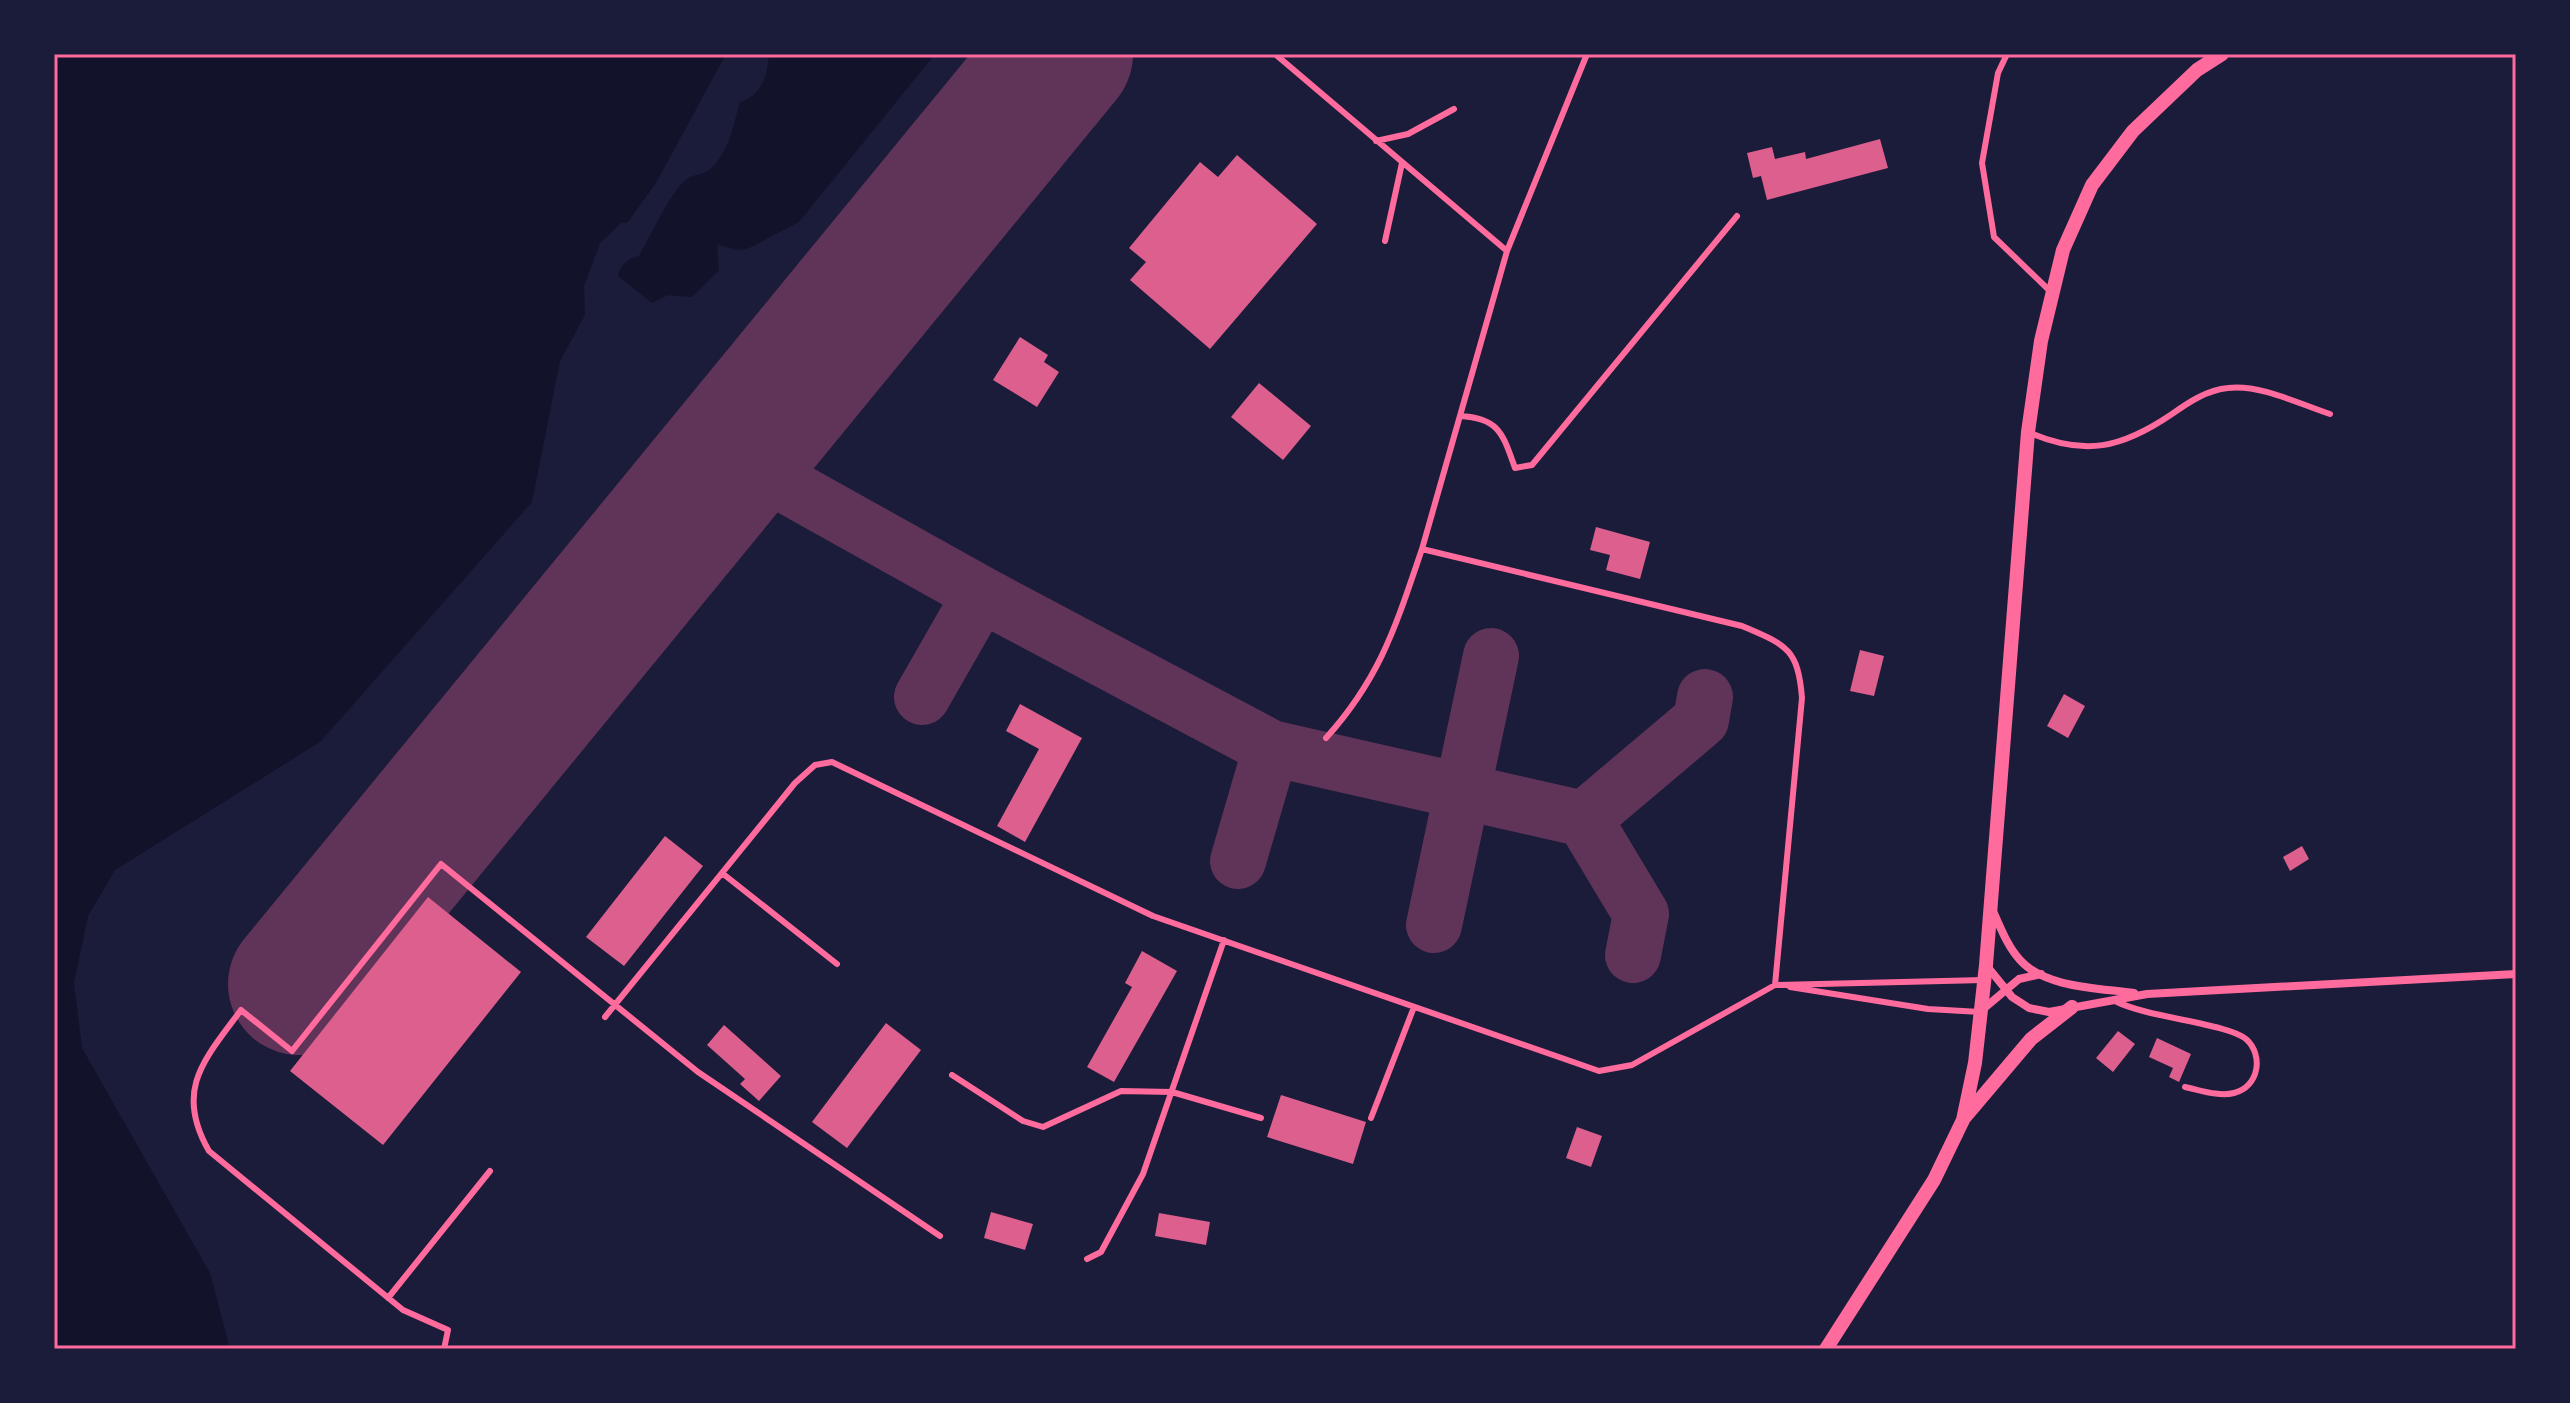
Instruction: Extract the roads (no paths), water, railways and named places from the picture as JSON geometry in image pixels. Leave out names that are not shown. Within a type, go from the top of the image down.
[{"type":"street","points":[[1963,1120],[1985,973],[2028,432],[2052,293],[2063,250],[2092,185],[2133,131],[2197,70],[2222,54]]},
{"type":"street","points":[[1991,907],[2021,961],[2041,974],[2062,982],[2147,994]]},
{"type":"street","points":[[1985,973],[2029,1008],[2049,1012],[2147,994],[2516,974]]},
{"type":"street","points":[[1980,1012],[2019,979],[2041,974]]},
{"type":"street","points":[[1826,1349],[1934,1180],[1963,1120],[2031,1039],[2072,1007]]},
{"type":"lane","points":[[1275,54],[1507,251]]},
{"type":"lane","points":[[1326,738],[1354,707],[1380,666],[1422,549],[1507,251],[1587,54]]},
{"type":"lane","points":[[2007,54],[1998,73],[1982,163],[1994,237],[2052,293]]},
{"type":"lane","points":[[1376,141],[1408,134],[1454,109]]},
{"type":"lane","points":[[1385,241],[1402,163]]},
{"type":"lane","points":[[1460,416],[1478,417],[1493,424],[1504,436],[1515,468],[1532,465],[1737,216]]},
{"type":"lane","points":[[2028,432],[2051,442],[2083,449],[2123,442],[2210,392],[2230,387],[2251,389],[2330,414]]},
{"type":"lane","points":[[1422,549],[1742,626],[1781,643],[1799,666],[1802,698],[1775,985]]},
{"type":"lane","points":[[605,1017],[795,783],[815,765],[832,762],[1153,916],[1599,1071],[1614,1071],[1632,1065],[1775,985],[1985,973]]},
{"type":"lane","points":[[444,1349],[448,1330],[403,1310],[209,1151],[197,1130],[192,1105],[195,1079],[206,1057],[241,1010],[292,1051],[441,864],[698,1072],[940,1236]]},
{"type":"lane","points":[[722,873],[837,964]]},
{"type":"lane","points":[[1087,1259],[1101,1252],[1143,1174],[1224,940]]},
{"type":"lane","points":[[1775,985],[1928,1009],[1980,1012]]},
{"type":"lane","points":[[2112,999],[2136,1012],[2239,1035],[2254,1048],[2257,1067],[2249,1084],[2241,1090],[2223,1094],[2185,1087]]},
{"type":"lane","points":[[1371,1118],[1414,1007]]},
{"type":"lane","points":[[952,1075],[1023,1121],[1043,1127],[1121,1091],[1172,1092],[1261,1118]]},
{"type":"lane","points":[[388,1298],[490,1171]]}]
